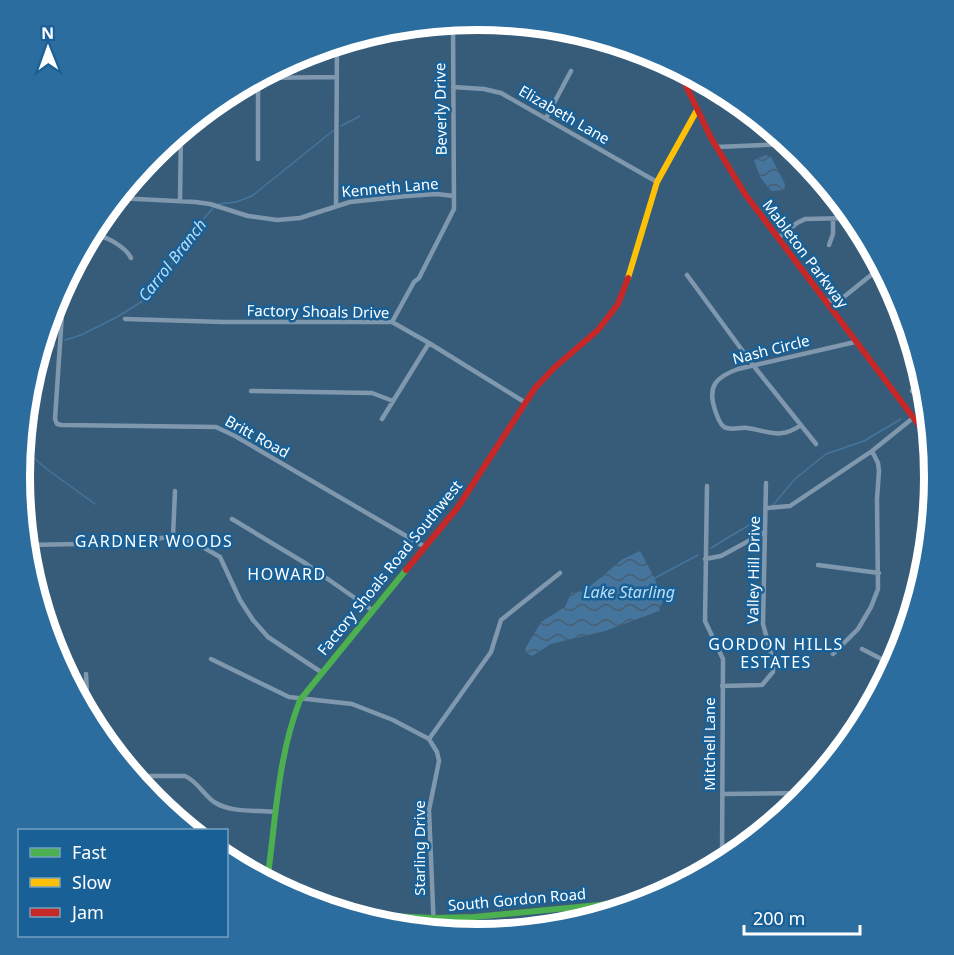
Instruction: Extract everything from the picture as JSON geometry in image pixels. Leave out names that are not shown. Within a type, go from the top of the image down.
[{"type":"street","name":"Beverly Drive","points":[[392,322],[440,239],[454,209],[453,31]]},
{"type":"street","points":[[336,205],[337,53]]},
{"type":"street","points":[[546,118],[571,71]]},
{"type":"street","points":[[278,78],[336,77]]},
{"type":"street","name":"Mableton Parkway","points":[[684,82],[716,147],[746,194],[855,342],[921,424]]},
{"type":"street","points":[[258,159],[259,87]]},
{"type":"street","name":"Elizabeth Lane","points":[[453,87],[493,90],[657,182]]},
{"type":"street","name":"Factory Shoals Road Southwest","points":[[268,873],[281,758],[287,730],[300,700],[458,507],[544,378],[598,330],[618,304],[626,285],[657,182],[697,110]]},
{"type":"street","points":[[180,201],[181,142]]},
{"type":"street","points":[[716,147],[776,145]]},
{"type":"street","name":"Kenneth Lane","points":[[128,199],[210,204],[248,216],[276,220],[300,218],[336,205],[407,196],[437,194],[454,196]]},
{"type":"street","points":[[778,238],[805,219],[842,219]]},
{"type":"street","points":[[829,245],[833,234],[833,219]]},
{"type":"street","points":[[100,237],[118,244],[128,251],[131,258]]},
{"type":"street","points":[[825,301],[837,301],[844,297],[874,273]]},
{"type":"street","points":[[687,275],[753,365],[816,444]]},
{"type":"street","name":"Britt Road","points":[[62,311],[55,419],[57,424],[216,427],[425,547]]},
{"type":"street","name":"Factory Shoals Drive","points":[[125,319],[223,322],[392,322],[526,403]]},
{"type":"street","name":"Nash Circle","points":[[801,425],[790,432],[776,434],[747,428],[730,429],[721,423],[713,402],[712,389],[723,375],[753,365],[855,342]]},
{"type":"street","points":[[382,419],[429,343]]},
{"type":"street","points":[[251,391],[366,392],[393,401]]},
{"type":"street","points":[[912,391],[916,394]]},
{"type":"street","points":[[767,508],[790,507],[872,451],[914,418]]},
{"type":"street","points":[[833,654],[858,628],[878,590],[879,471],[872,451]]},
{"type":"street","name":"Valley Hill Drive","points":[[722,686],[762,685],[773,672],[773,661],[763,624],[766,483]]},
{"type":"street","name":"Mitchell Lane","points":[[707,486],[705,621],[723,659],[722,851]]},
{"type":"street","points":[[173,536],[175,490]]},
{"type":"street","points":[[232,519],[305,563],[372,610]]},
{"type":"street","points":[[705,559],[721,556],[765,532]]},
{"type":"street","points":[[36,545],[132,543],[173,536],[201,546],[220,557],[240,600],[268,637],[321,672]]},
{"type":"street","points":[[818,565],[879,573]]},
{"type":"street","points":[[211,659],[289,697],[352,704],[393,720],[429,739],[491,652],[501,620],[560,573]]},
{"type":"street","points":[[862,649],[884,662]]},
{"type":"street","points":[[86,674],[87,696]]},
{"type":"street","name":"Starling Drive","points":[[429,739],[437,752],[439,761],[429,810],[433,922]]},
{"type":"street","points":[[145,776],[185,776],[222,807],[276,812]]},
{"type":"street","points":[[722,794],[794,793]]},
{"type":"street","name":"South Gordon Road","points":[[390,916],[433,918],[506,915],[613,903]]},
{"type":"street","points":[[581,906],[581,912]]},
{"type":"water","points":[[766,155],[771,157],[785,184],[784,190],[771,191],[760,177],[754,160]]},
{"type":"water","name":"Lake Starling","points":[[640,551],[663,600],[659,611],[605,631],[551,644],[532,656],[527,653],[525,649],[541,622],[565,607],[571,593],[584,591],[623,559]]},
{"type":"waterway","points":[[341,126],[360,116]]},
{"type":"waterway","points":[[219,204],[236,202],[252,196],[334,130]]},
{"type":"waterway","name":"Carrol Branch","points":[[65,340],[81,335],[117,317],[146,299],[161,281],[188,237],[213,208]]},
{"type":"waterway","points":[[48,354],[55,345]]},
{"type":"waterway","points":[[773,505],[795,479],[826,454],[864,441],[901,419]]},
{"type":"waterway","points":[[31,455],[95,504]]},
{"type":"waterway","points":[[711,548],[759,519]]},
{"type":"waterway","points":[[655,578],[698,555]]},
{"type":"traffic: fast","points":[[268,873],[286,745],[300,700],[406,570]]},
{"type":"traffic: fast","points":[[390,916],[474,917],[611,904]]},
{"type":"traffic: slow","points":[[628,278],[657,182],[697,110]]},
{"type":"traffic: jam","points":[[684,82],[711,138],[745,194],[921,428]]},
{"type":"traffic: jam","points":[[406,570],[458,507],[535,388],[555,367],[598,330],[618,304],[628,278]]},
{"type":"district","name":"GARDNER WOODS","points":[[154,541]]},
{"type":"district","name":"HOWARD","points":[[287,574]]},
{"type":"district","name":"GORDON HILLS ESTATES","points":[[776,653]]}]
